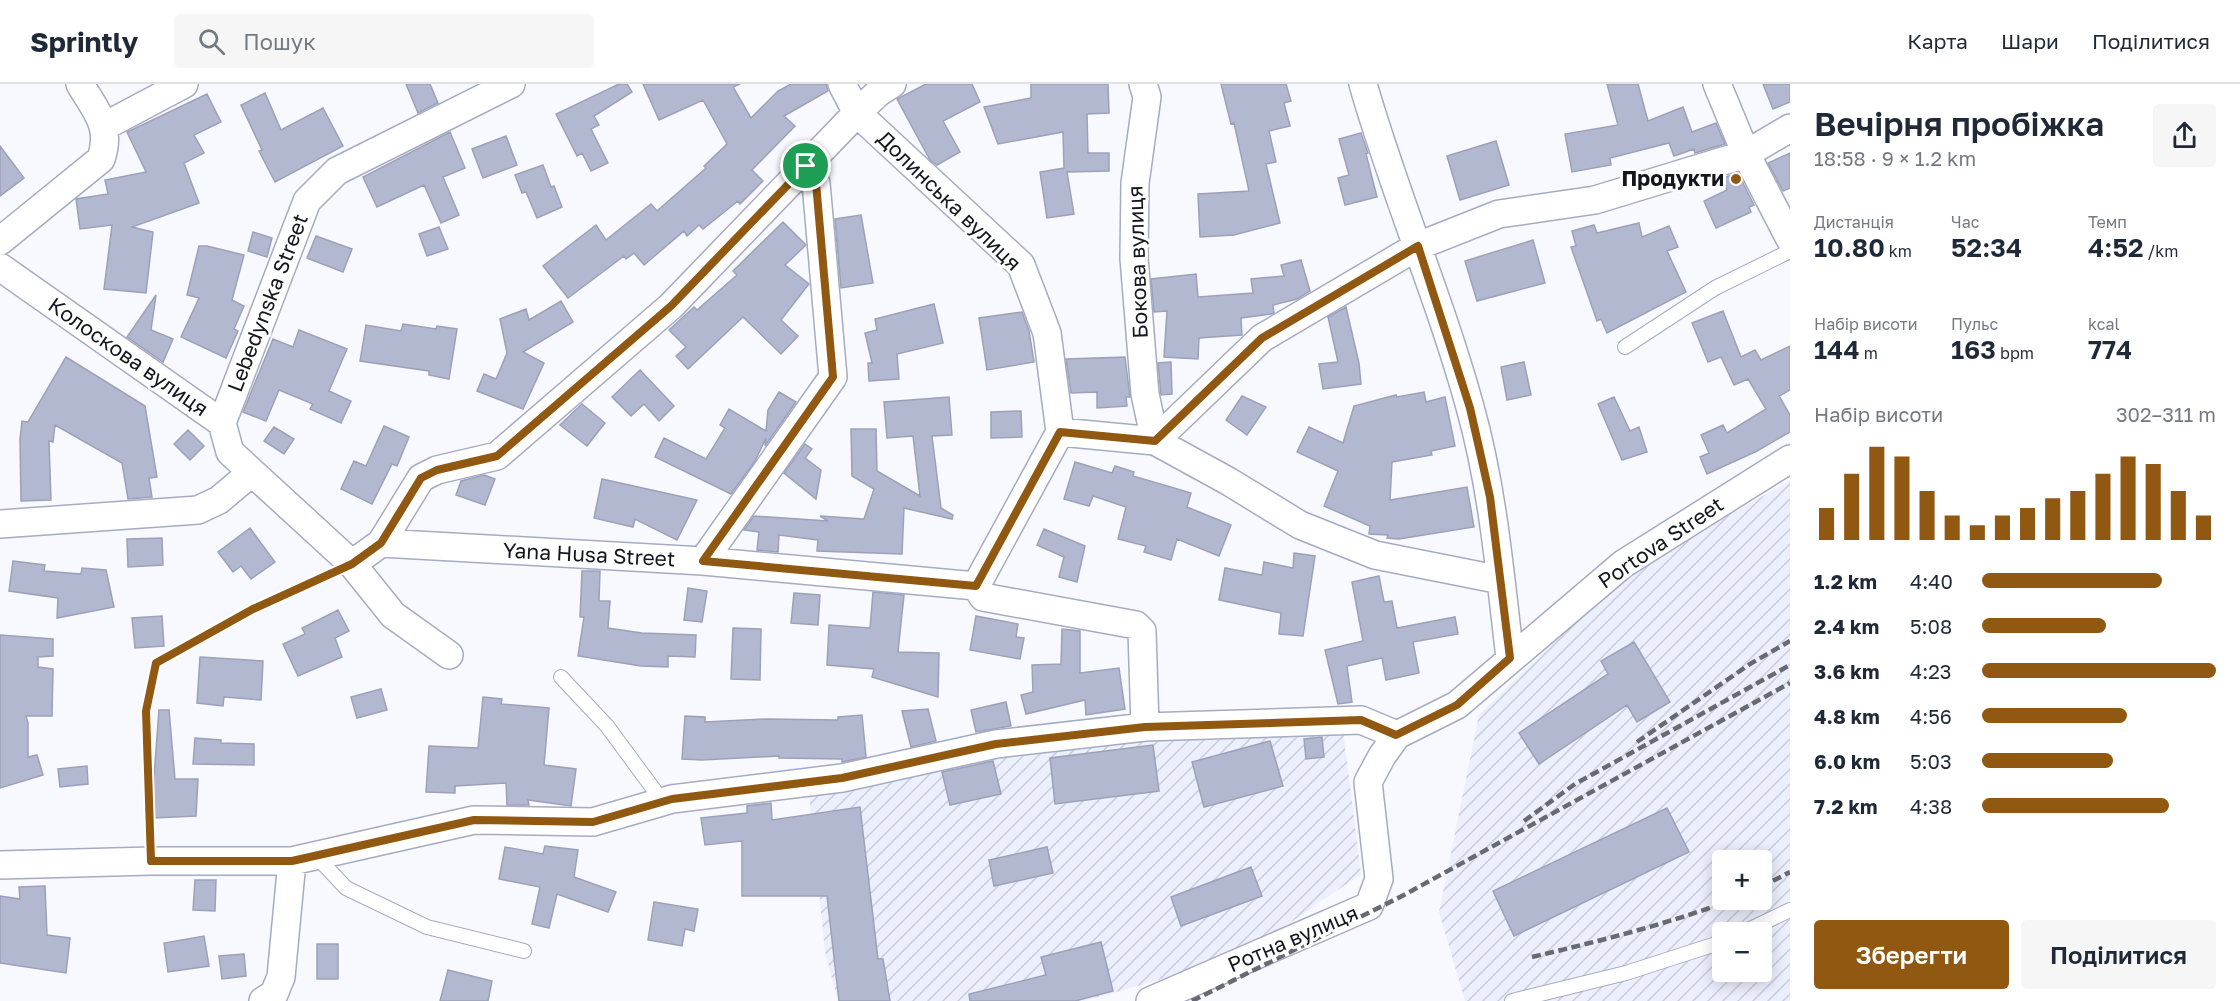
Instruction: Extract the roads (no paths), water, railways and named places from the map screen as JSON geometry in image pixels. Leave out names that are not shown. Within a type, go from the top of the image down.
[{"type":"street","points":[[0,241],[101,159],[106,144],[105,126],[80,84]]},
{"type":"street","points":[[105,126],[184,84]]},
{"type":"street","name":"Lebedynska Street","points":[[222,423],[307,201],[337,171],[511,84]]},
{"type":"street","name":"Долинська вулиця","points":[[842,84],[857,113],[1021,265],[1047,333],[1060,432]]},
{"type":"street","points":[[352,564],[381,543],[421,478],[437,470],[497,456],[671,306],[857,113],[878,93],[892,84]]},
{"type":"street","name":"Бокова вулиця","points":[[1143,84],[1147,97],[1135,183],[1134,258],[1145,394],[1155,441]]},
{"type":"street","points":[[1363,84],[1380,143],[1418,246],[1470,408],[1490,497],[1510,658]]},
{"type":"street","points":[[1717,84],[1746,154],[1790,239]]},
{"type":"street","points":[[1155,441],[1262,338],[1418,246],[1499,214],[1595,200],[1746,154],[1790,128]]},
{"type":"street","points":[[703,561],[833,377],[816,183],[806,166]]},
{"type":"street","name":"Колоскова вулиця","points":[[0,267],[222,423],[230,452],[352,564],[393,615],[449,655]]},
{"type":"street","points":[[976,586],[1060,432],[1155,441],[1228,481],[1300,525],[1375,555],[1501,580]]},
{"type":"street","name":"Portova Street","points":[[1396,735],[1457,705],[1623,564],[1790,459]]},
{"type":"street","points":[[0,524],[198,510],[219,500],[251,473]]},
{"type":"street","name":"Yana Husa Street","points":[[381,543],[703,561],[976,586],[983,597],[1136,625],[1142,631],[1145,727]]},
{"type":"street","points":[[0,865],[304,858],[474,820],[593,822],[672,799],[842,778],[996,744],[1145,727],[1361,720],[1396,735]]},
{"type":"street","name":"Ротна вулиця","points":[[1150,1001],[1369,906],[1379,879],[1368,782],[1396,735]]},
{"type":"street","points":[[263,1001],[274,994],[281,977],[304,858]]},
{"type":"lane","points":[[1625,347],[1715,288],[1790,251]]},
{"type":"lane","points":[[561,677],[607,726],[663,802]]},
{"type":"lane","points":[[304,858],[346,888],[427,927],[524,951]]},
{"type":"lane","points":[[1765,922],[1790,910]]},
{"type":"lane","points":[[1512,1001],[1626,973],[1712,945]]},
{"type":"railway","points":[[1637,742],[1750,664],[1790,641]]},
{"type":"railway","points":[[1524,821],[1575,784],[1790,665]]},
{"type":"railway","points":[[1192,1001],[1404,895],[1790,683]]},
{"type":"railway","points":[[1772,881],[1790,872]]},
{"type":"railway","points":[[1532,957],[1633,932],[1712,907]]},
{"type":"place","name":"Продукти","points":[[1736,179]]}]
